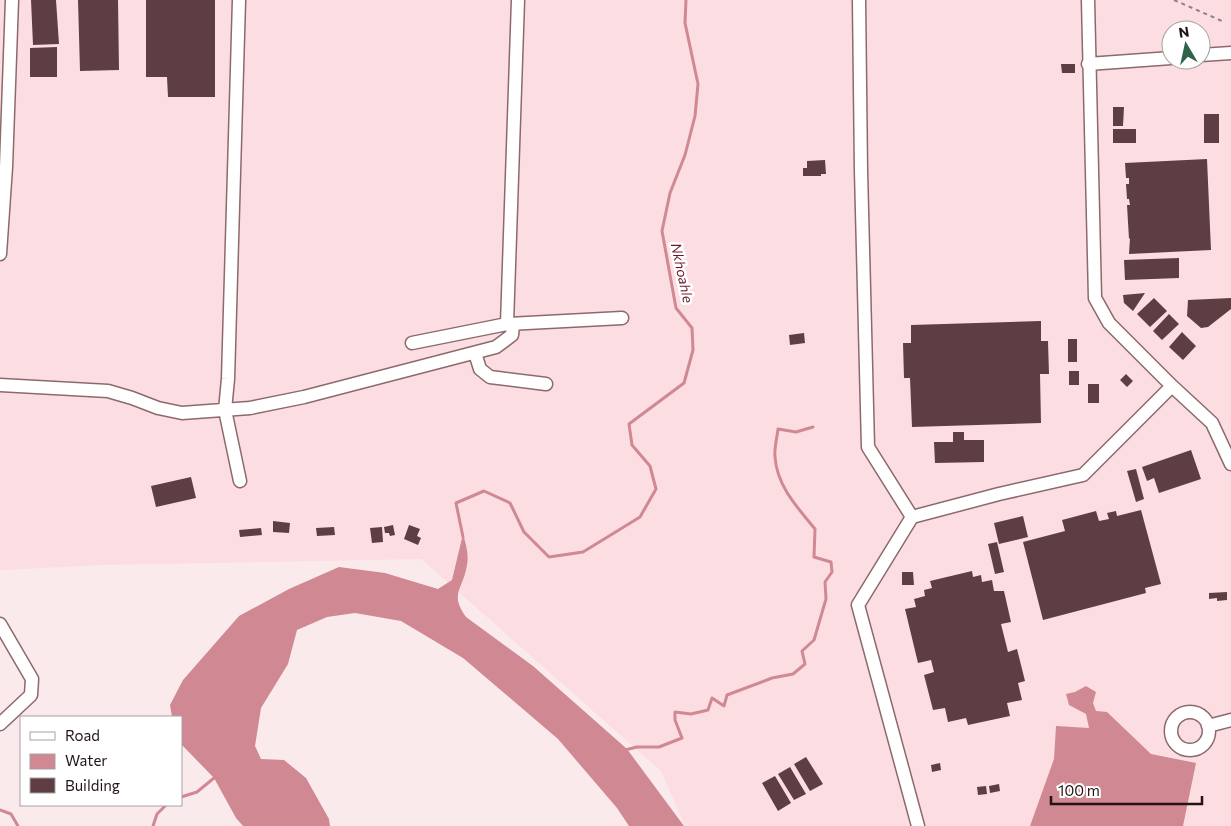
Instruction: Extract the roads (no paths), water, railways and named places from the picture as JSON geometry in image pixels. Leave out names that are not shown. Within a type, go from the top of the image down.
[{"type":"street","points":[[0,254],[6,167],[12,0]]},
{"type":"street","points":[[239,0],[228,379],[225,410],[240,481]]},
{"type":"street","points":[[0,385],[108,391],[158,408],[182,413],[225,410],[250,408],[304,397],[496,347],[512,335],[510,324],[518,0]]},
{"type":"street","points":[[859,0],[860,171],[868,447],[912,517]]},
{"type":"street","points":[[1088,0],[1088,64],[1095,298],[1109,323],[1212,423],[1231,464]]},
{"type":"street","points":[[1211,55],[1231,53]]},
{"type":"street","points":[[1088,64],[1161,59]]},
{"type":"street","points":[[412,343],[510,324],[622,318]]},
{"type":"street","points":[[475,353],[480,369],[490,377],[546,384]]},
{"type":"street","points":[[918,826],[858,605],[912,517],[999,494],[1083,475],[1172,386]]},
{"type":"street","points":[[0,624],[32,679],[31,695],[0,724]]},
{"type":"street","points":[[1208,726],[1231,720]]},
{"type":"water","points":[[463,534],[468,561],[459,591],[458,602],[466,617],[533,666],[627,749],[684,826],[629,826],[617,808],[558,739],[463,658],[401,621],[355,613],[327,617],[297,630],[288,664],[261,708],[255,746],[261,759],[284,760],[306,778],[329,819],[330,826],[243,826],[236,818],[214,778],[182,745],[182,716],[172,716],[170,705],[183,680],[239,616],[289,589],[339,567],[385,573],[438,589],[452,580]]},
{"type":"water","points":[[1086,686],[1096,692],[1093,703],[1096,711],[1107,712],[1151,754],[1196,763],[1183,826],[1030,826],[1054,759],[1056,726],[1089,728],[1086,714],[1069,705],[1066,694]]},
{"type":"waterway","name":"Nkhoahle","points":[[463,537],[456,503],[484,491],[510,503],[524,532],[549,557],[583,552],[640,517],[656,489],[650,466],[632,445],[629,424],[684,383],[693,350],[692,328],[676,308],[662,231],[670,193],[685,155],[695,116],[698,84],[685,23],[686,0]]},
{"type":"waterway","points":[[625,750],[637,747],[659,747],[682,738],[675,720],[675,712],[691,714],[708,710],[712,698],[724,706],[727,695],[772,678],[793,674],[805,664],[802,651],[814,640],[826,599],[825,582],[832,572],[831,562],[814,557],[815,529],[784,487],[777,468],[775,450],[778,429],[796,432],[813,427]]},
{"type":"waterway","points":[[182,797],[197,792],[217,777]]},
{"type":"waterway","points":[[153,826],[157,814],[165,806]]},
{"type":"waterway","points":[[0,810],[11,814],[18,826]]}]
